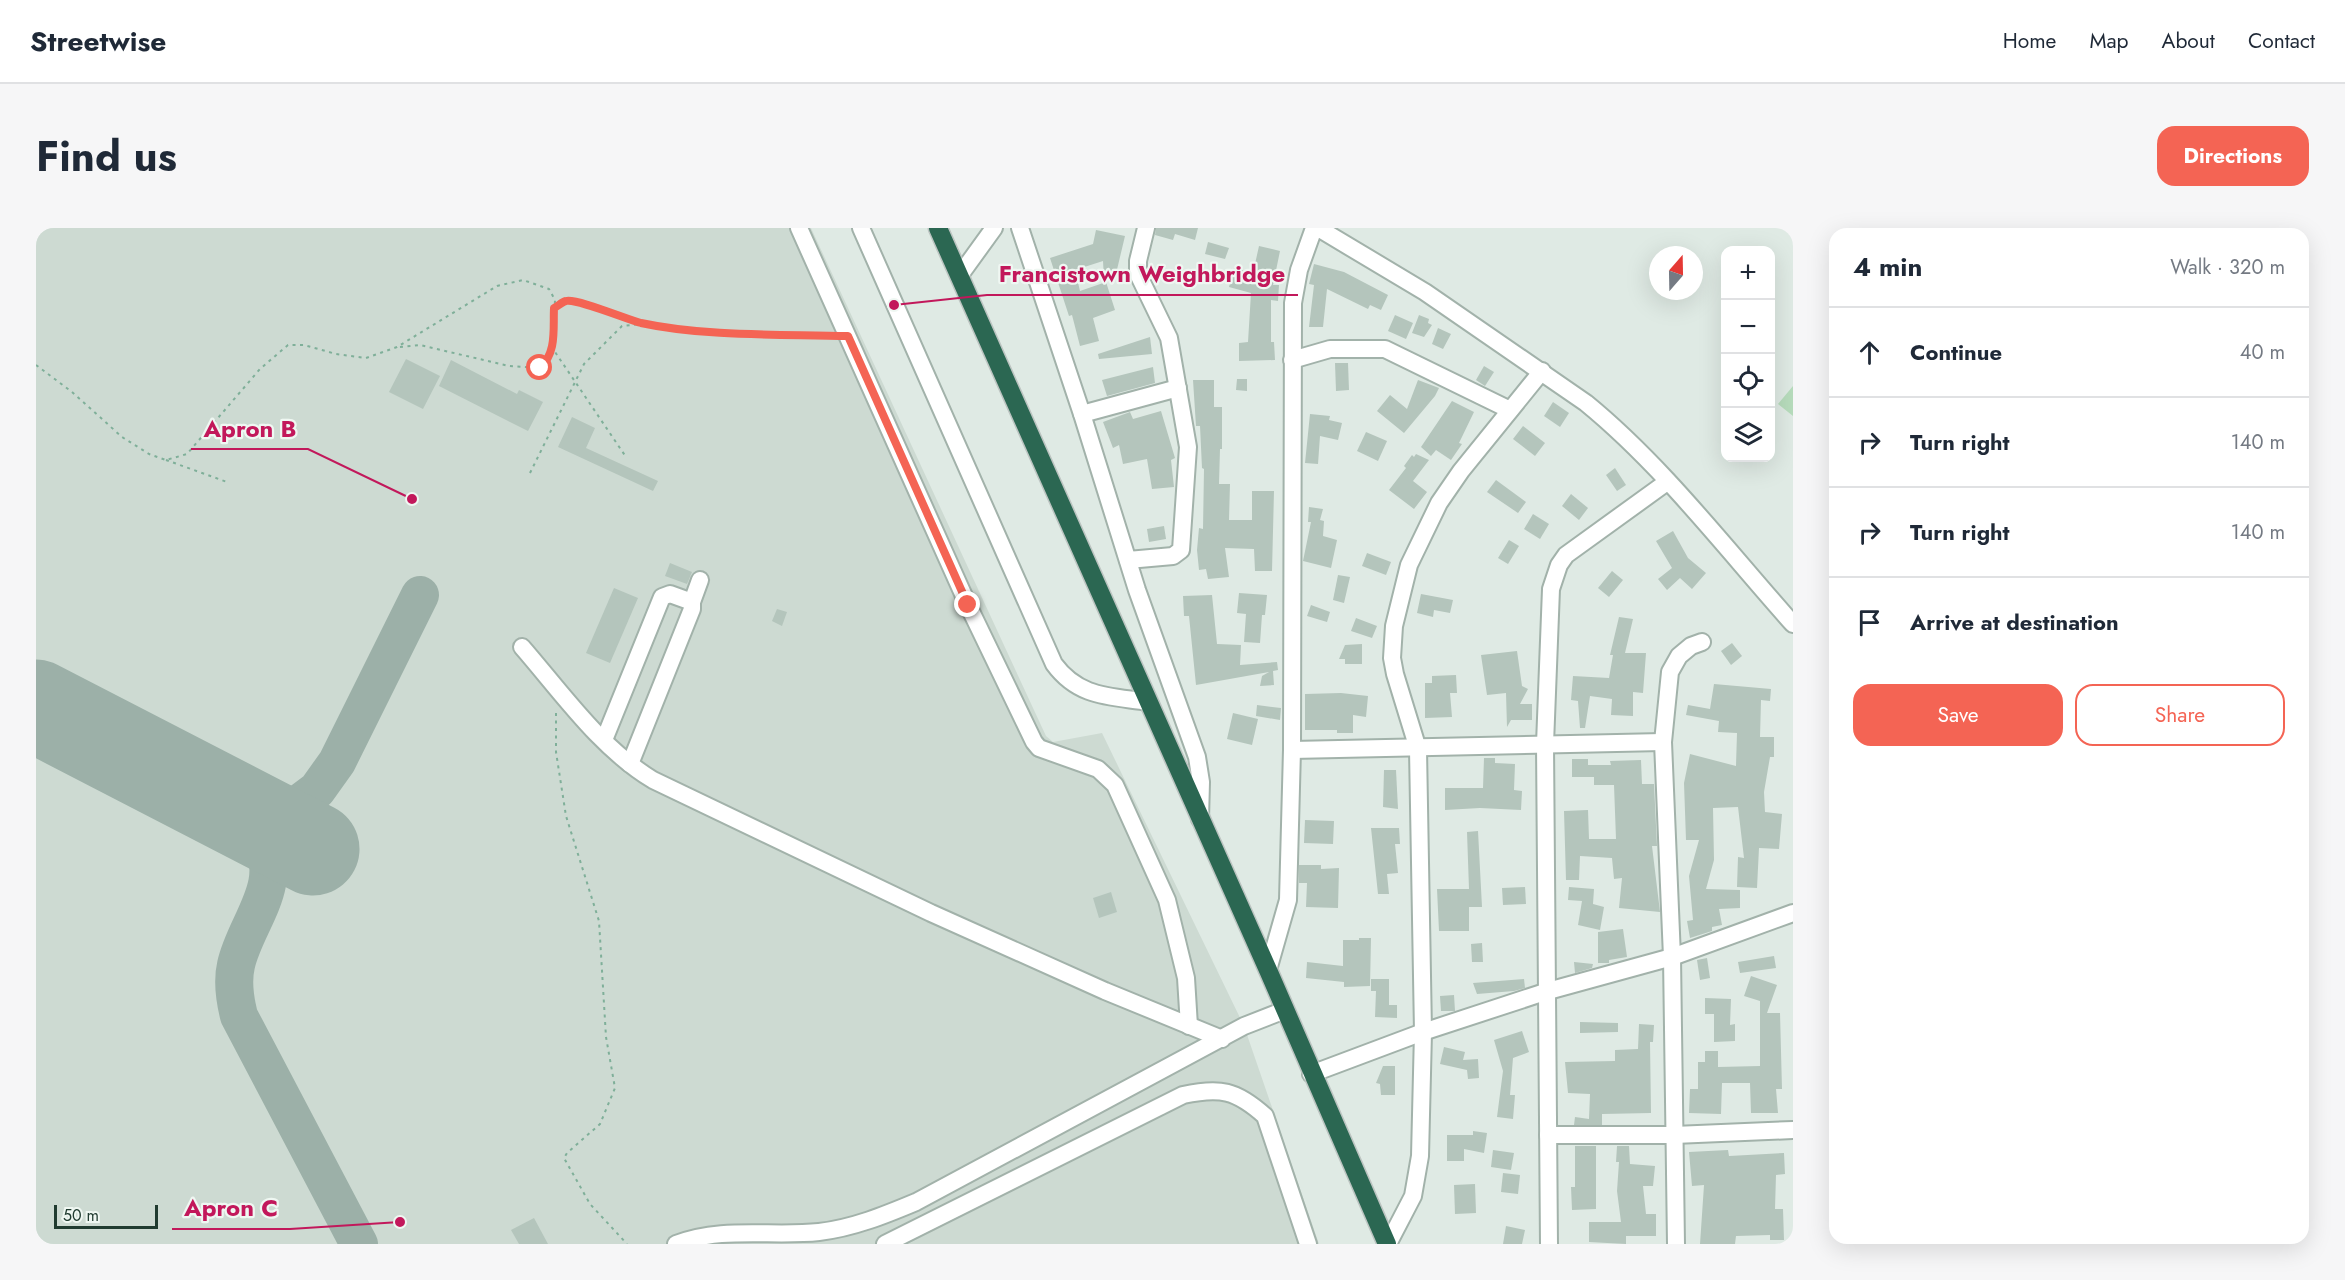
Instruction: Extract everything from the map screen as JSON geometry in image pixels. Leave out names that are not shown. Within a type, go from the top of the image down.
[{"type":"highway","points":[[938,228],[1268,970],[1311,1074],[1387,1244]]},
{"type":"street","points":[[799,228],[968,605],[1034,742],[1039,748],[1098,769],[1115,784],[1167,900],[1186,978],[1189,1026]]},
{"type":"street","points":[[861,228],[1054,664],[1064,678],[1077,688],[1091,693],[1148,702]]},
{"type":"street","points":[[960,275],[994,228]]},
{"type":"street","points":[[1020,228],[1128,560],[1197,757],[1201,782],[1200,819]]},
{"type":"street","points":[[1128,560],[1178,554],[1183,544],[1189,457],[1169,338],[1138,274],[1137,261],[1146,228]]},
{"type":"street","points":[[1268,970],[1288,900],[1292,750],[1292,360],[1295,286],[1316,228],[1425,291],[1542,371],[1610,423],[1667,482],[1793,624]]},
{"type":"street","points":[[1292,360],[1330,349],[1385,349],[1510,411]]},
{"type":"street","points":[[1387,1244],[1413,1196],[1419,1168],[1423,1032],[1418,749],[1392,658],[1394,626],[1409,565],[1439,503],[1542,371]]},
{"type":"street","points":[[1082,414],[1178,388]]},
{"type":"street","points":[[1549,1244],[1545,744],[1551,589],[1559,565],[1576,547],[1667,482]]},
{"type":"street","points":[[630,764],[692,609],[692,602],[700,580]]},
{"type":"street","points":[[604,740],[662,597],[670,594],[692,602]]},
{"type":"street","points":[[1676,1244],[1672,957],[1662,742],[1670,672],[1679,656],[1692,645],[1702,642]]},
{"type":"street","points":[[522,647],[604,740],[630,764],[664,786],[931,913],[1222,1039]]},
{"type":"street","points":[[1292,750],[1662,742]]},
{"type":"street","points":[[1311,1074],[1423,1032],[1548,991],[1672,957],[1793,913]]},
{"type":"street","points":[[676,1244],[703,1234],[819,1232],[866,1222],[916,1202],[1245,1026],[1285,1010]]},
{"type":"street","points":[[885,1244],[1183,1095],[1210,1089],[1233,1095],[1250,1103],[1265,1116],[1308,1244]]},
{"type":"street","points":[[1548,1135],[1674,1135],[1793,1130]]},
{"type":"path","points":[[166,460],[187,454],[260,369],[288,345],[304,345],[336,354],[366,358],[397,347],[497,286],[523,279],[549,289],[555,300],[553,349],[548,361],[540,368],[509,366],[420,345],[397,347]]},
{"type":"path","points":[[554,308],[565,301],[577,301],[607,314],[643,323],[697,330],[848,336]]},
{"type":"path","points":[[530,473],[584,364],[622,326],[643,323]]},
{"type":"path","points":[[553,349],[626,458]]},
{"type":"path","points":[[36,365],[72,392],[122,437],[149,454],[227,482]]},
{"type":"path","points":[[556,686],[556,752],[566,816],[599,921],[605,1028],[615,1088],[600,1124],[564,1158],[590,1204],[627,1244]]},
{"type":"shaded area","points":[[36,228],[811,228],[1046,736],[1053,742],[1102,733],[1244,1026],[1319,1244],[36,1244]]},
{"type":"green space","points":[[1793,386],[1793,416],[1778,404]]},
{"type":"building","points":[[1156,228],[1198,228],[1195,240],[1175,234],[1173,240],[1155,235]]},
{"type":"building","points":[[1096,230],[1125,236],[1115,278],[1104,279],[1103,261],[1075,270],[1080,291],[1106,282],[1115,310],[1093,318],[1099,341],[1080,346],[1072,315],[1069,316],[1050,258],[1093,244]]},
{"type":"building","points":[[1208,242],[1229,248],[1225,259],[1205,254]]},
{"type":"building","points":[[1259,246],[1280,251],[1273,285],[1279,285],[1278,301],[1271,300],[1271,342],[1274,342],[1275,360],[1239,361],[1239,343],[1248,342],[1251,293],[1229,287],[1234,268],[1253,273]]},
{"type":"building","points":[[1314,264],[1344,272],[1388,295],[1381,310],[1370,305],[1368,309],[1327,289],[1323,327],[1309,327],[1314,285],[1309,284]]},
{"type":"building","points":[[1395,315],[1413,323],[1406,339],[1388,331]]},
{"type":"building","points":[[1419,315],[1429,319],[1428,323],[1432,325],[1424,337],[1412,333]]},
{"type":"building","points":[[1438,328],[1451,334],[1443,349],[1432,344]]},
{"type":"building","points":[[1150,337],[1152,354],[1099,359],[1098,354]]},
{"type":"building","points":[[406,359],[440,376],[423,409],[389,392]]},
{"type":"building","points":[[451,360],[517,394],[519,390],[543,402],[528,431],[439,386]]},
{"type":"building","points":[[1335,363],[1348,363],[1349,390],[1336,391]]},
{"type":"building","points":[[1484,366],[1494,372],[1485,386],[1476,380]]},
{"type":"building","points":[[1153,367],[1155,383],[1107,396],[1102,380]]},
{"type":"building","points":[[1237,379],[1247,379],[1247,391],[1236,390]]},
{"type":"building","points":[[1193,380],[1214,380],[1214,407],[1222,407],[1219,484],[1230,484],[1229,520],[1252,520],[1252,491],[1274,491],[1272,571],[1255,571],[1254,549],[1225,548],[1229,577],[1208,579],[1206,569],[1199,570],[1197,550],[1199,528],[1203,529],[1204,469],[1202,468],[1200,426],[1196,426]]},
{"type":"building","points":[[1418,380],[1439,388],[1404,433],[1377,411],[1390,395],[1407,409]]},
{"type":"building","points":[[1452,401],[1474,412],[1459,443],[1462,444],[1451,460],[1436,450],[1431,456],[1421,447]]},
{"type":"building","points":[[1553,402],[1569,413],[1560,427],[1544,416]]},
{"type":"building","points":[[1161,411],[1175,458],[1171,460],[1174,487],[1152,489],[1147,459],[1123,464],[1119,445],[1113,448],[1103,422],[1130,412],[1133,419]]},
{"type":"building","points":[[1310,414],[1330,416],[1329,420],[1342,423],[1338,440],[1320,436],[1318,464],[1305,463]]},
{"type":"building","points":[[572,417],[595,428],[586,448],[658,481],[653,491],[558,447]]},
{"type":"building","points":[[1523,426],[1545,443],[1535,456],[1513,439]]},
{"type":"building","points":[[1366,432],[1387,441],[1378,461],[1357,451]]},
{"type":"building","points":[[1416,454],[1429,460],[1413,481],[1427,492],[1414,509],[1389,490],[1406,468],[1404,466],[1412,455],[1414,457]]},
{"type":"building","points":[[1615,468],[1626,485],[1617,491],[1606,475]]},
{"type":"building","points":[[1496,480],[1526,502],[1518,513],[1487,492]]},
{"type":"building","points":[[1571,494],[1588,508],[1579,520],[1562,506]]},
{"type":"building","points":[[1309,507],[1323,509],[1320,520],[1324,521],[1323,536],[1337,540],[1331,568],[1303,561],[1311,522],[1308,522]]},
{"type":"building","points":[[1533,514],[1549,524],[1540,539],[1524,529]]},
{"type":"building","points":[[1164,526],[1166,539],[1149,542],[1147,529]]},
{"type":"building","points":[[1673,531],[1688,558],[1706,573],[1692,589],[1680,578],[1667,590],[1658,579],[1672,568],[1656,541]]},
{"type":"building","points":[[1509,540],[1519,546],[1508,564],[1498,558]]},
{"type":"building","points":[[1367,553],[1391,562],[1386,575],[1362,566]]},
{"type":"building","points":[[670,563],[692,572],[687,584],[665,576]]},
{"type":"building","points":[[1612,571],[1623,580],[1609,597],[1598,588]]},
{"type":"building","points":[[1338,575],[1350,577],[1344,603],[1333,600]]},
{"type":"building","points":[[614,588],[638,598],[610,663],[586,653]]},
{"type":"building","points":[[1239,593],[1267,595],[1265,615],[1262,615],[1260,643],[1244,642],[1246,614],[1237,613]]},
{"type":"building","points":[[1421,594],[1453,600],[1450,613],[1434,610],[1433,617],[1417,613]]},
{"type":"building","points":[[1212,595],[1217,644],[1241,645],[1240,665],[1277,662],[1278,670],[1273,671],[1274,685],[1260,686],[1262,676],[1269,672],[1196,685],[1189,616],[1184,616],[1183,596]]},
{"type":"building","points":[[1311,605],[1330,612],[1327,622],[1307,616]]},
{"type":"building","points":[[777,609],[787,612],[782,626],[772,621]]},
{"type":"building","points":[[1619,617],[1633,619],[1625,653],[1646,653],[1643,693],[1633,692],[1633,716],[1611,715],[1612,699],[1590,696],[1585,728],[1580,728],[1578,701],[1571,700],[1573,676],[1609,678],[1613,655],[1610,655]]},
{"type":"building","points":[[1356,618],[1377,626],[1372,638],[1351,631]]},
{"type":"building","points":[[1732,643],[1742,656],[1731,665],[1721,651]]},
{"type":"building","points":[[1362,644],[1362,664],[1345,664],[1345,659],[1339,659],[1345,645]]},
{"type":"building","points":[[1517,651],[1522,686],[1528,689],[1520,704],[1532,704],[1532,720],[1511,720],[1507,727],[1506,693],[1487,695],[1481,655]]},
{"type":"building","points":[[1456,675],[1457,693],[1450,693],[1452,717],[1425,718],[1425,683],[1432,683],[1432,676]]},
{"type":"building","points":[[1714,684],[1771,689],[1770,701],[1761,700],[1760,737],[1774,737],[1774,757],[1770,757],[1764,792],[1765,812],[1782,814],[1779,849],[1759,848],[1757,888],[1737,887],[1738,857],[1744,858],[1738,807],[1713,808],[1714,860],[1706,889],[1740,890],[1740,908],[1719,909],[1722,925],[1712,927],[1712,931],[1690,938],[1687,921],[1693,920],[1689,876],[1699,840],[1686,840],[1684,783],[1690,754],[1736,766],[1737,733],[1718,732],[1719,721],[1686,715],[1688,705],[1710,709]]},
{"type":"building","points":[[1341,693],[1368,696],[1366,717],[1353,715],[1353,733],[1337,733],[1337,730],[1305,730],[1305,694]]},
{"type":"building","points":[[1257,705],[1281,708],[1280,720],[1256,716]]},
{"type":"building","points":[[1233,713],[1258,719],[1252,745],[1227,739]]},
{"type":"building","points":[[1484,758],[1495,758],[1495,763],[1515,764],[1514,790],[1522,791],[1521,810],[1480,808],[1445,810],[1445,788],[1483,788]]},
{"type":"building","points":[[1572,759],[1588,759],[1588,765],[1611,765],[1610,761],[1641,760],[1642,784],[1654,784],[1657,846],[1652,846],[1660,912],[1619,908],[1622,878],[1614,879],[1612,858],[1580,856],[1579,880],[1566,880],[1564,811],[1588,810],[1589,839],[1616,839],[1614,785],[1594,785],[1594,777],[1572,777]]},
{"type":"building","points":[[1384,770],[1396,770],[1398,809],[1383,807]]},
{"type":"building","points":[[1305,820],[1334,821],[1333,844],[1304,843]]},
{"type":"building","points":[[1371,828],[1399,828],[1400,844],[1395,844],[1398,873],[1387,874],[1389,894],[1378,894]]},
{"type":"building","points":[[1478,831],[1482,907],[1469,907],[1469,931],[1439,931],[1437,889],[1469,889],[1467,832]]},
{"type":"building","points":[[1299,865],[1321,865],[1321,869],[1339,868],[1338,908],[1306,907],[1307,883],[1299,883]]},
{"type":"building","points":[[1525,887],[1526,904],[1503,905],[1502,888]]},
{"type":"building","points":[[1569,887],[1594,889],[1593,904],[1604,907],[1600,930],[1578,925],[1582,901],[1568,900]]},
{"type":"building","points":[[1111,892],[1117,912],[1099,918],[1093,898]]},
{"type":"building","points":[[1623,929],[1627,957],[1609,960],[1609,963],[1598,963],[1598,932]]},
{"type":"building","points":[[1359,938],[1371,938],[1370,986],[1344,987],[1344,982],[1306,978],[1307,962],[1343,966],[1343,940],[1359,940]]},
{"type":"building","points":[[1482,943],[1483,962],[1472,962],[1471,944]]},
{"type":"building","points":[[1774,956],[1776,968],[1740,973],[1738,962]]},
{"type":"building","points":[[1707,958],[1710,978],[1700,980],[1697,960]]},
{"type":"building","points":[[1574,962],[1593,964],[1592,968],[1575,973]]},
{"type":"building","points":[[1751,976],[1777,985],[1767,1013],[1780,1013],[1782,1089],[1776,1089],[1778,1113],[1751,1113],[1750,1083],[1722,1083],[1721,1114],[1689,1113],[1690,1089],[1698,1089],[1698,1062],[1705,1062],[1705,1051],[1718,1051],[1718,1067],[1760,1066],[1760,1001],[1744,996]]},
{"type":"building","points":[[1371,979],[1389,979],[1389,1005],[1397,1005],[1397,1018],[1375,1017],[1376,991],[1371,991]]},
{"type":"building","points":[[1524,979],[1525,988],[1477,994],[1473,983]]},
{"type":"building","points":[[1454,995],[1455,1011],[1441,1011],[1440,996]]},
{"type":"building","points":[[1705,998],[1731,999],[1730,1025],[1735,1024],[1735,1041],[1714,1042],[1714,1014],[1705,1014]]},
{"type":"building","points":[[1580,1022],[1618,1023],[1618,1032],[1580,1033]]},
{"type":"building","points":[[1639,1024],[1654,1025],[1653,1042],[1650,1042],[1651,1113],[1602,1114],[1602,1125],[1574,1125],[1575,1117],[1589,1119],[1590,1094],[1568,1093],[1565,1062],[1615,1061],[1615,1050],[1638,1049]]},
{"type":"building","points":[[1522,1031],[1529,1052],[1513,1058],[1510,1095],[1515,1095],[1513,1119],[1497,1117],[1503,1071],[1494,1040]]},
{"type":"building","points":[[1444,1047],[1465,1052],[1463,1060],[1478,1059],[1479,1078],[1468,1079],[1467,1070],[1440,1064]]},
{"type":"building","points":[[1383,1066],[1395,1066],[1395,1095],[1381,1095],[1380,1084],[1376,1083]]},
{"type":"building","points":[[1473,1131],[1487,1133],[1484,1153],[1464,1149],[1464,1161],[1447,1161],[1447,1135],[1473,1135]]},
{"type":"building","points":[[1575,1146],[1596,1146],[1596,1209],[1572,1210],[1571,1187],[1575,1187]]},
{"type":"building","points":[[1617,1146],[1629,1146],[1630,1164],[1655,1166],[1653,1186],[1643,1186],[1646,1214],[1656,1214],[1656,1236],[1626,1236],[1626,1244],[1589,1242],[1589,1222],[1621,1222],[1617,1191],[1619,1162],[1616,1162]]},
{"type":"building","points":[[1493,1150],[1514,1153],[1511,1170],[1491,1167]]},
{"type":"building","points":[[1728,1150],[1729,1156],[1784,1153],[1785,1174],[1776,1175],[1775,1209],[1783,1209],[1784,1240],[1770,1240],[1770,1235],[1736,1236],[1735,1244],[1700,1244],[1704,1185],[1692,1186],[1689,1152]]},
{"type":"building","points":[[1503,1173],[1520,1175],[1518,1194],[1501,1192]]},
{"type":"building","points":[[1475,1184],[1476,1213],[1455,1214],[1454,1185]]},
{"type":"building","points":[[534,1218],[548,1244],[519,1244],[511,1230]]},
{"type":"building","points":[[1506,1226],[1525,1230],[1522,1244],[1503,1244]]},
{"type":"taxiway","points":[[222,802],[275,808],[301,802],[317,790],[337,762],[420,595]]},
{"type":"taxiway","points":[[222,802],[247,823],[259,838],[266,855],[268,871],[261,903],[236,965],[234,991],[239,1016],[359,1244]]},
{"type":"runway","points":[[36,706],[313,849]]},
{"type":"place","name":"Francistown Weighbridge","points":[[894,305]]},
{"type":"place","name":"Apron B","points":[[412,499]]},
{"type":"place","name":"Apron C","points":[[400,1222]]},
{"type":"route","points":[[540,368],[548,361],[553,349],[554,308],[565,301],[577,301],[607,314],[643,323],[697,330],[848,336],[968,605]]}]
